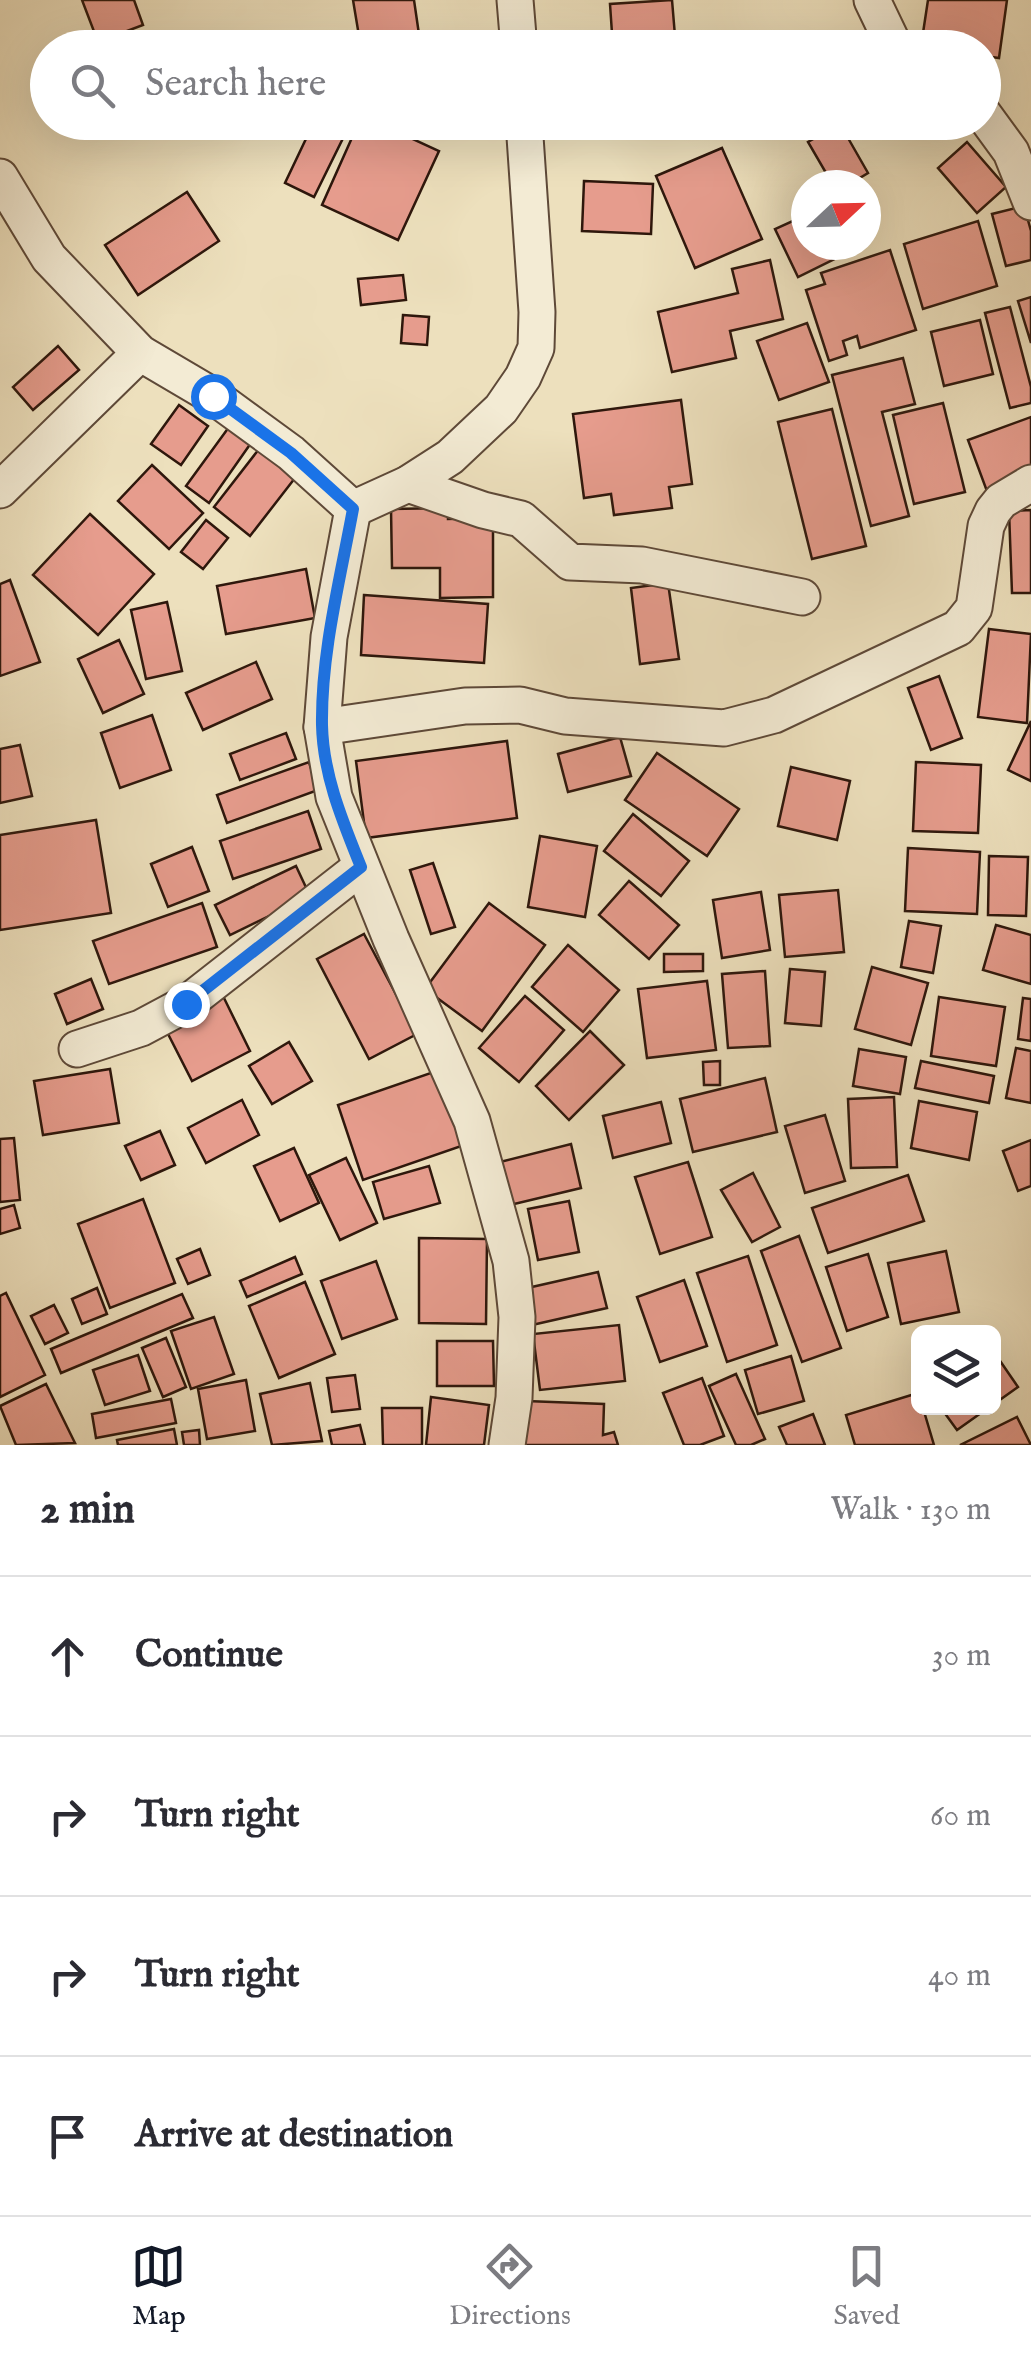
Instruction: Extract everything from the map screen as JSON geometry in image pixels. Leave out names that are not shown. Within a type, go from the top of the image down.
[{"type":"street","points":[[515,0],[517,30]]},
{"type":"street","points":[[872,0],[886,30]]},
{"type":"street","points":[[1001,139],[1031,202]]},
{"type":"street","points":[[353,509],[408,484],[450,457],[501,409],[523,378],[536,348],[538,312],[525,140]]},
{"type":"street","points":[[0,177],[49,258],[140,353],[213,396],[291,453],[353,509]]},
{"type":"street","points":[[0,490],[140,353]]},
{"type":"street","points":[[322,727],[464,706],[520,705],[565,716],[724,728],[774,715],[958,628],[974,608],[986,526],[1012,493],[1031,482]]},
{"type":"street","points":[[408,484],[483,510],[521,518],[570,562],[642,565],[802,598]]},
{"type":"street","points":[[353,509],[329,637],[322,727],[334,798],[472,1121],[511,1261],[517,1317],[514,1398],[507,1445]]},
{"type":"street","points":[[77,1049],[141,1028],[186,1004],[361,867]]},
{"type":"building","points":[[82,0],[134,0],[143,25],[130,30],[93,30]]},
{"type":"building","points":[[353,0],[414,0],[418,30],[358,30]]},
{"type":"building","points":[[672,0],[674,30],[612,30],[610,4]]},
{"type":"building","points":[[928,0],[1007,0],[1001,44],[1001,30],[923,30]]},
{"type":"building","points":[[305,140],[342,140],[314,197],[285,183]]},
{"type":"building","points":[[351,140],[415,140],[439,151],[398,240],[322,205]]},
{"type":"building","points":[[812,140],[849,140],[866,170],[824,170],[808,142]]},
{"type":"building","points":[[967,142],[1006,187],[977,213],[938,168]]},
{"type":"building","points":[[722,148],[762,239],[695,268],[656,176]]},
{"type":"building","points":[[584,181],[653,184],[651,234],[582,231]]},
{"type":"building","points":[[187,192],[219,241],[138,295],[105,245]]},
{"type":"building","points":[[1024,206],[1031,231],[1031,260],[1006,266],[992,214]]},
{"type":"building","points":[[978,221],[997,286],[923,309],[904,244]]},
{"type":"building","points":[[791,222],[791,260],[833,260],[798,277],[775,229]]},
{"type":"building","points":[[890,250],[916,330],[860,348],[857,336],[843,341],[847,355],[829,361],[806,290],[825,284],[821,273],[860,260],[881,260],[881,253]]},
{"type":"building","points":[[770,260],[783,319],[730,331],[736,358],[672,372],[658,312],[738,293],[732,269]]},
{"type":"building","points":[[403,275],[406,300],[361,305],[358,279]]},
{"type":"building","points":[[1031,297],[1031,343],[1018,301]]},
{"type":"building","points":[[1010,307],[1031,387],[1031,403],[1010,408],[985,313]]},
{"type":"building","points":[[403,315],[429,317],[427,345],[401,343]]},
{"type":"building","points":[[980,320],[993,374],[944,386],[931,332]]},
{"type":"building","points":[[807,323],[829,382],[779,400],[757,341]]},
{"type":"building","points":[[58,346],[79,370],[33,410],[13,387]]},
{"type":"building","points":[[903,358],[915,404],[882,412],[909,516],[871,526],[832,375]]},
{"type":"building","points":[[681,400],[692,484],[669,487],[672,508],[614,515],[611,494],[584,498],[573,414]]},
{"type":"building","points":[[943,403],[965,492],[914,504],[893,415]]},
{"type":"building","points":[[179,405],[208,426],[181,465],[151,444]]},
{"type":"building","points":[[832,409],[866,546],[812,559],[778,422]]},
{"type":"building","points":[[1031,417],[1031,479],[988,494],[968,440]]},
{"type":"building","points":[[229,427],[251,443],[209,503],[186,486]]},
{"type":"building","points":[[259,449],[295,478],[250,536],[214,507]]},
{"type":"building","points":[[152,465],[203,513],[169,549],[118,501]]},
{"type":"building","points":[[448,508],[448,519],[493,518],[493,597],[440,598],[440,568],[392,568],[391,509]]},
{"type":"building","points":[[1031,510],[1031,593],[1012,593],[1009,511]]},
{"type":"building","points":[[90,514],[154,574],[98,635],[33,575]]},
{"type":"building","points":[[206,520],[228,538],[203,569],[181,552]]},
{"type":"building","points":[[306,569],[315,618],[226,634],[217,586]]},
{"type":"building","points":[[10,580],[40,662],[0,676],[0,584]]},
{"type":"building","points":[[668,583],[679,659],[640,664],[631,588]]},
{"type":"building","points":[[364,595],[488,604],[484,663],[361,655]]},
{"type":"building","points":[[167,602],[182,671],[146,679],[131,610]]},
{"type":"building","points":[[989,629],[1031,634],[1027,723],[978,717]]},
{"type":"building","points":[[119,640],[144,694],[103,713],[78,659]]},
{"type":"building","points":[[256,662],[272,699],[203,730],[186,693]]},
{"type":"building","points":[[939,676],[962,738],[931,750],[908,688]]},
{"type":"building","points":[[152,715],[171,770],[120,788],[101,733]]},
{"type":"building","points":[[1031,721],[1031,781],[1008,770]]},
{"type":"building","points":[[286,733],[296,759],[240,780],[230,754]]},
{"type":"building","points":[[620,737],[631,776],[568,792],[558,754]]},
{"type":"building","points":[[507,741],[517,818],[366,838],[356,761]]},
{"type":"building","points":[[20,745],[32,796],[0,803],[0,749]]},
{"type":"building","points":[[657,753],[739,809],[707,856],[625,800]]},
{"type":"building","points":[[309,762],[318,790],[227,823],[217,795]]},
{"type":"building","points":[[916,762],[981,765],[978,833],[913,831]]},
{"type":"building","points":[[791,767],[850,781],[837,840],[778,826]]},
{"type":"building","points":[[308,811],[321,849],[233,879],[220,841]]},
{"type":"building","points":[[633,814],[689,861],[661,896],[604,851]]},
{"type":"building","points":[[96,820],[111,913],[0,930],[0,835]]},
{"type":"building","points":[[540,836],[597,846],[585,917],[528,907]]},
{"type":"building","points":[[192,847],[209,891],[168,907],[151,864]]},
{"type":"building","points":[[908,848],[980,852],[977,914],[905,911]]},
{"type":"building","points":[[989,856],[1028,857],[1026,916],[988,915]]},
{"type":"building","points":[[433,863],[455,927],[431,934],[410,870]]},
{"type":"building","points":[[296,866],[310,896],[230,935],[215,905]]},
{"type":"building","points":[[629,881],[679,925],[649,959],[599,915]]},
{"type":"building","points":[[838,890],[844,952],[785,957],[779,895]]},
{"type":"building","points":[[761,892],[770,950],[722,958],[713,900]]},
{"type":"building","points":[[202,903],[217,947],[109,984],[93,941]]},
{"type":"building","points":[[489,903],[545,945],[482,1031],[425,989]]},
{"type":"building","points":[[909,921],[941,926],[933,973],[901,967]]},
{"type":"building","points":[[996,925],[1031,935],[1031,984],[983,970]]},
{"type":"building","points":[[364,934],[417,1034],[369,1059],[317,959]]},
{"type":"building","points":[[568,945],[619,990],[583,1032],[532,987]]},
{"type":"building","points":[[664,954],[703,954],[703,971],[664,972]]},
{"type":"building","points":[[872,967],[928,983],[911,1045],[855,1029]]},
{"type":"building","points":[[790,969],[825,972],[821,1026],[785,1023]]},
{"type":"building","points":[[765,971],[770,1046],[728,1048],[722,974]]},
{"type":"building","points":[[91,979],[103,1009],[67,1024],[55,994]]},
{"type":"building","points":[[707,981],[716,1050],[647,1058],[638,989]]},
{"type":"building","points":[[223,996],[250,1051],[192,1081],[164,1026]]},
{"type":"building","points":[[525,996],[564,1030],[519,1082],[479,1048]]},
{"type":"building","points":[[939,997],[1005,1007],[996,1066],[931,1056]]},
{"type":"building","points":[[1023,998],[1031,999],[1031,1041],[1018,1039]]},
{"type":"building","points":[[590,1031],[624,1065],[569,1120],[536,1086]]},
{"type":"building","points":[[289,1042],[312,1081],[272,1104],[249,1066]]},
{"type":"building","points":[[1016,1048],[1031,1051],[1031,1103],[1006,1098]]},
{"type":"building","points":[[859,1049],[906,1057],[900,1094],[853,1086]]},
{"type":"building","points":[[720,1061],[720,1085],[704,1085],[703,1062]]},
{"type":"building","points":[[921,1061],[994,1076],[989,1103],[915,1088]]},
{"type":"building","points":[[448,1067],[473,1142],[363,1180],[338,1105]]},
{"type":"building","points":[[110,1069],[119,1123],[43,1135],[34,1081]]},
{"type":"building","points":[[765,1078],[777,1132],[693,1152],[680,1099]]},
{"type":"building","points":[[894,1097],[897,1167],[851,1168],[848,1099]]},
{"type":"building","points":[[242,1100],[259,1135],[206,1163],[188,1128]]},
{"type":"building","points":[[919,1101],[977,1112],[969,1160],[911,1148]]},
{"type":"building","points":[[661,1102],[671,1143],[613,1158],[603,1116]]},
{"type":"building","points":[[825,1115],[845,1181],[805,1193],[785,1126]]},
{"type":"building","points":[[160,1131],[175,1165],[141,1180],[125,1146]]},
{"type":"building","points":[[14,1138],[20,1200],[0,1202],[0,1139]]},
{"type":"building","points":[[1031,1140],[1031,1186],[1018,1191],[1003,1151]]},
{"type":"building","points":[[571,1144],[581,1188],[510,1205],[500,1162]]},
{"type":"building","points":[[294,1148],[319,1203],[280,1221],[254,1166]]},
{"type":"building","points":[[346,1158],[377,1223],[340,1240],[309,1175]]},
{"type":"building","points":[[688,1162],[712,1237],[660,1254],[635,1177]]},
{"type":"building","points":[[429,1166],[440,1203],[384,1219],[373,1182]]},
{"type":"building","points":[[753,1173],[780,1227],[752,1242],[721,1190]]},
{"type":"building","points":[[908,1175],[924,1221],[828,1253],[812,1208]]},
{"type":"building","points":[[143,1199],[175,1283],[110,1308],[78,1224]]},
{"type":"building","points":[[569,1201],[579,1252],[538,1260],[528,1209]]},
{"type":"building","points":[[14,1205],[20,1228],[0,1234],[0,1209]]},
{"type":"building","points":[[799,1236],[841,1348],[802,1362],[761,1251]]},
{"type":"building","points":[[419,1238],[487,1239],[486,1324],[419,1323]]},
{"type":"building","points":[[200,1249],[210,1275],[188,1284],[177,1259]]},
{"type":"building","points":[[946,1251],[959,1312],[901,1324],[888,1263]]},
{"type":"building","points":[[868,1254],[888,1317],[847,1331],[826,1267]]},
{"type":"building","points":[[748,1256],[777,1345],[727,1362],[697,1273]]},
{"type":"building","points":[[295,1257],[302,1274],[247,1297],[240,1281]]},
{"type":"building","points":[[376,1261],[397,1319],[342,1339],[321,1281]]},
{"type":"building","points":[[598,1272],[607,1308],[532,1325],[523,1289]]},
{"type":"building","points":[[684,1280],[707,1346],[660,1362],[637,1297]]},
{"type":"building","points":[[305,1282],[335,1354],[279,1378],[249,1306]]},
{"type":"building","points":[[97,1288],[107,1314],[82,1324],[72,1299]]},
{"type":"building","points":[[6,1293],[45,1375],[0,1397],[0,1296]]},
{"type":"building","points":[[182,1294],[193,1318],[61,1373],[51,1349]]},
{"type":"building","points":[[54,1305],[68,1333],[45,1344],[31,1316]]},
{"type":"building","points":[[214,1317],[234,1374],[191,1389],[171,1331]]},
{"type":"building","points":[[619,1325],[625,1381],[540,1390],[533,1334]]},
{"type":"building","points":[[166,1338],[186,1387],[163,1397],[142,1348]]},
{"type":"building","points":[[437,1341],[493,1341],[494,1386],[437,1386]]},
{"type":"building","points":[[138,1355],[150,1391],[105,1405],[93,1370]]},
{"type":"building","points":[[791,1356],[804,1401],[758,1414],[745,1370]]},
{"type":"building","points":[[1001,1362],[1018,1387],[1001,1399]]},
{"type":"building","points":[[736,1374],[765,1439],[751,1445],[736,1445],[709,1386]]},
{"type":"building","points":[[355,1375],[360,1409],[332,1412],[327,1378]]},
{"type":"building","points":[[702,1378],[724,1436],[700,1445],[684,1445],[663,1393]]},
{"type":"building","points":[[246,1380],[255,1431],[207,1439],[198,1389]]},
{"type":"building","points":[[310,1383],[322,1441],[272,1445],[260,1394]]},
{"type":"building","points":[[46,1384],[75,1443],[16,1445],[0,1406]]},
{"type":"building","points":[[911,1395],[911,1415],[925,1415],[934,1445],[855,1445],[846,1415]]},
{"type":"building","points":[[431,1397],[489,1405],[484,1445],[426,1445]]},
{"type":"building","points":[[171,1399],[176,1423],[96,1438],[92,1414]]},
{"type":"building","points":[[526,1401],[604,1404],[603,1435],[614,1432],[618,1445],[525,1445]]},
{"type":"building","points":[[382,1408],[422,1408],[422,1445],[383,1445]]},
{"type":"building","points":[[813,1414],[825,1445],[787,1445],[779,1427]]},
{"type":"building","points":[[946,1415],[978,1415],[957,1430]]},
{"type":"building","points":[[1017,1417],[1031,1445],[960,1445]]},
{"type":"building","points":[[360,1425],[365,1445],[332,1445],[329,1431]]},
{"type":"building","points":[[174,1429],[177,1445],[118,1445],[117,1440]]},
{"type":"building","points":[[199,1430],[200,1445],[184,1445],[182,1432]]},
{"type":"route","points":[[186,1004],[361,867],[334,798],[322,727],[329,637],[353,509],[291,453],[213,396]]}]
